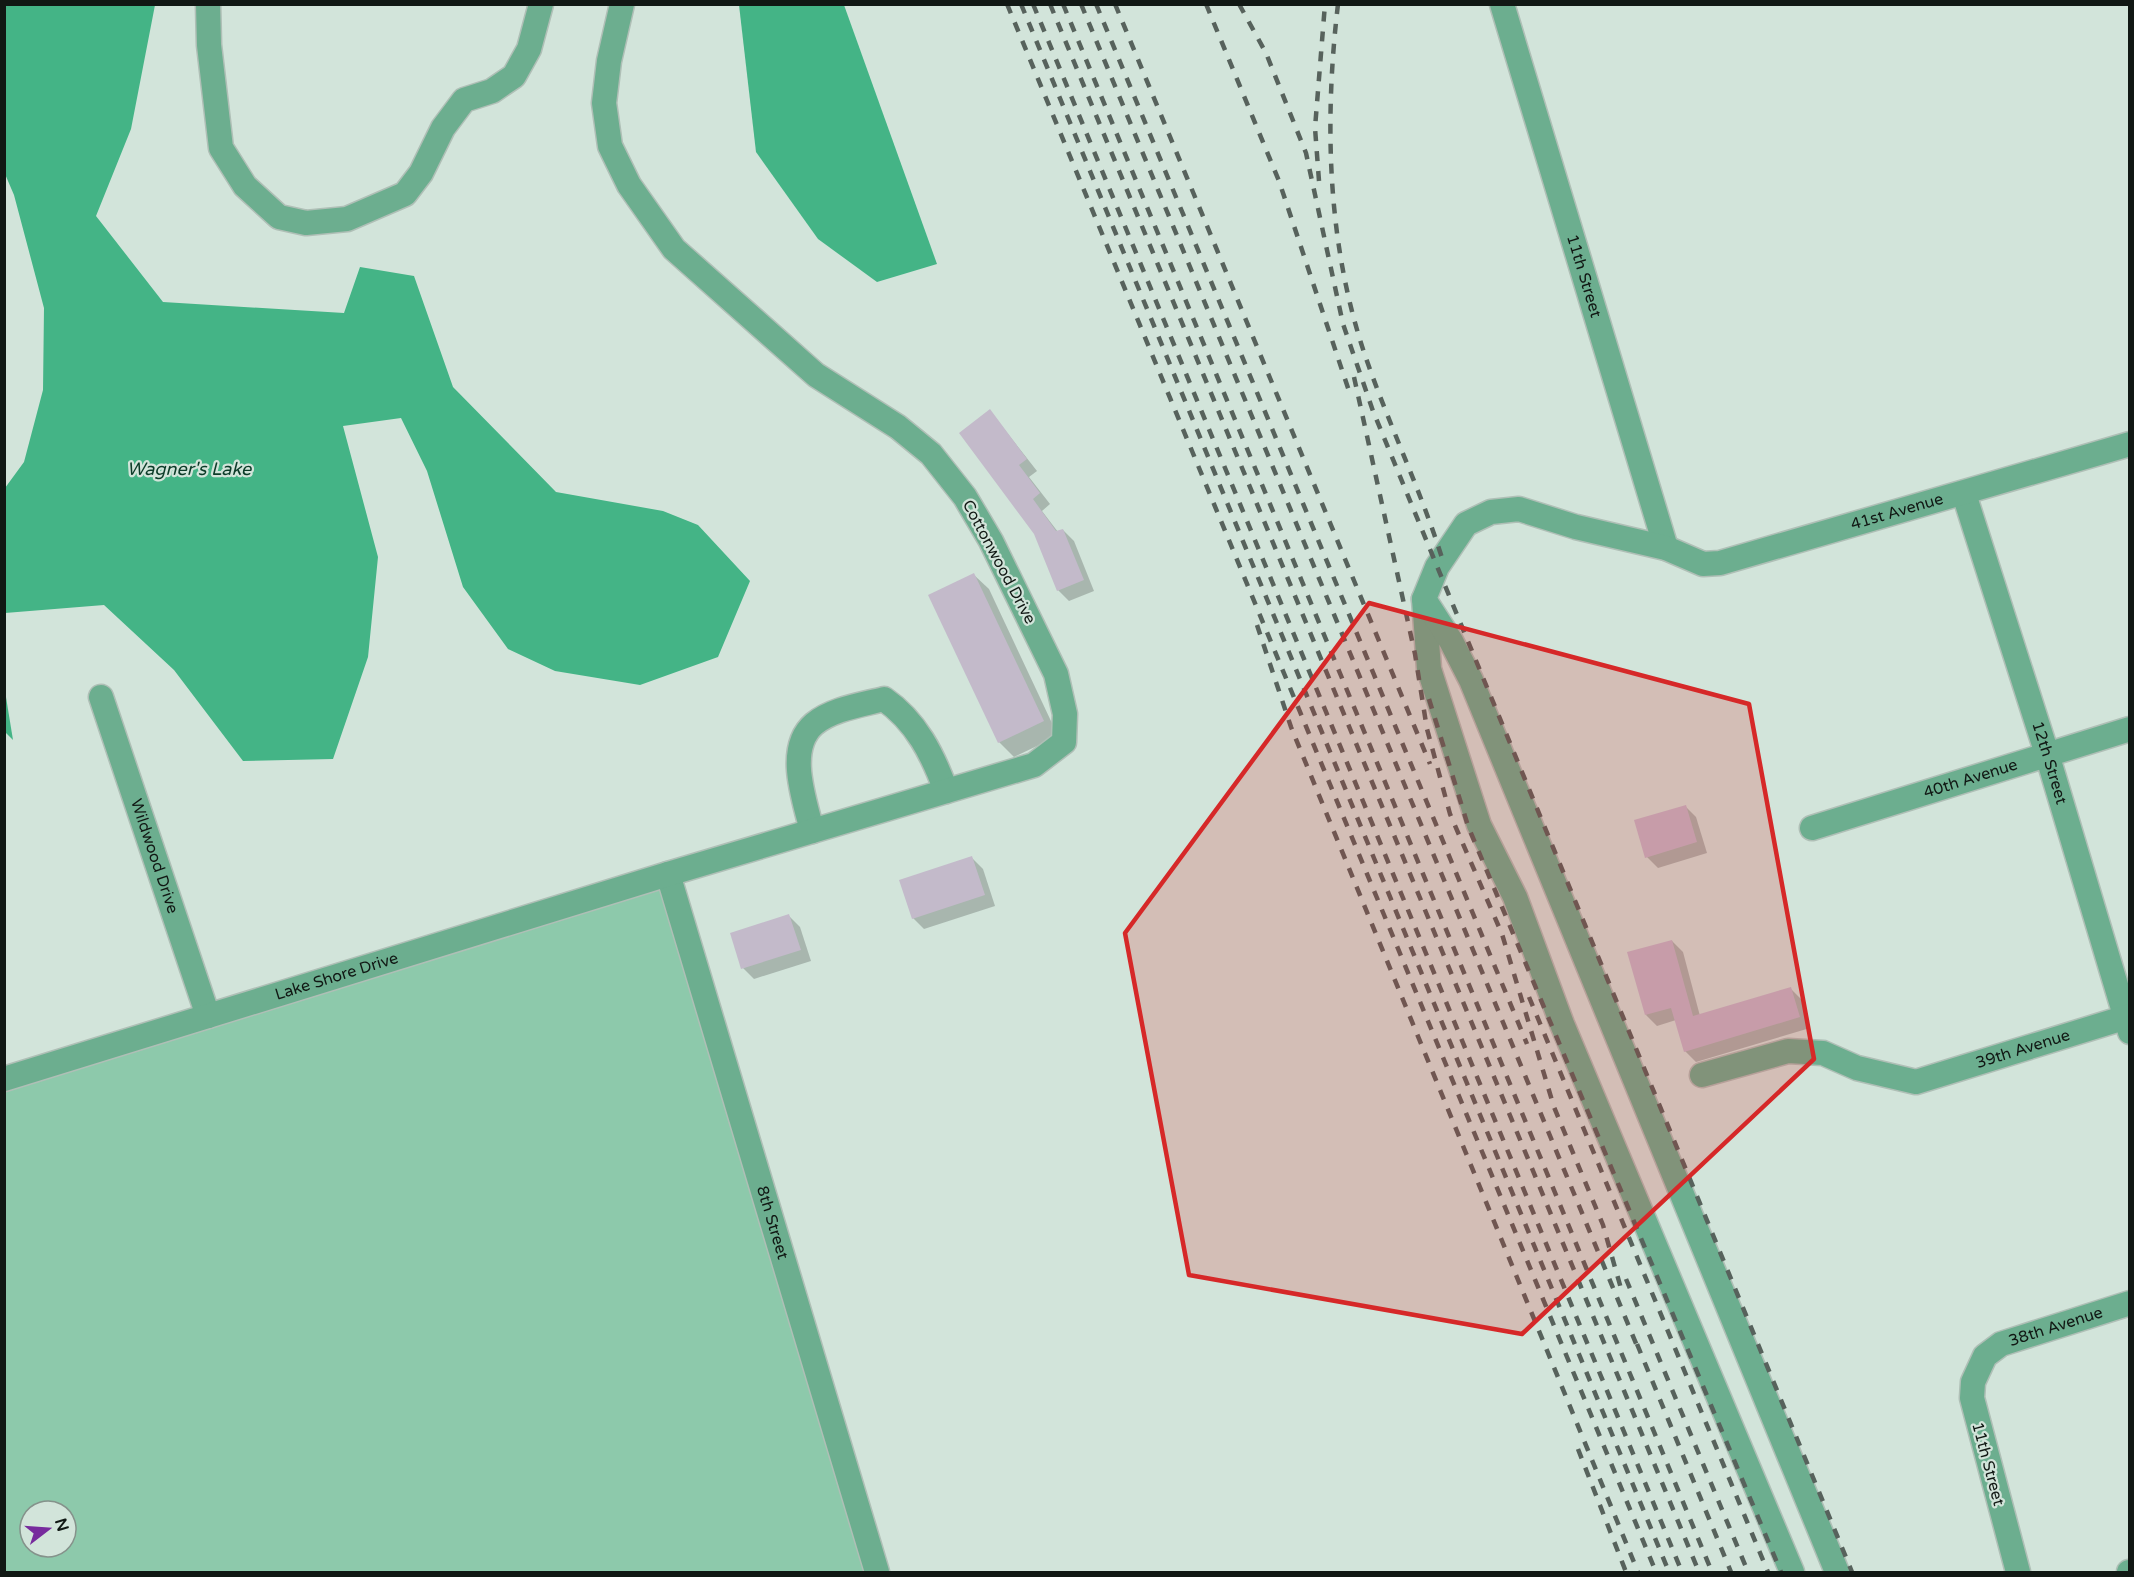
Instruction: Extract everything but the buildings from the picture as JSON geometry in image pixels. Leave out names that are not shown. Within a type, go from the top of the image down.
[{"type":"street","points":[[208,4],[209,45],[221,148],[245,186],[279,217],[306,223],[347,219],[405,194],[421,173],[443,128],[464,100],[492,91],[514,76],[529,49],[541,4]]},
{"type":"street","name":"Cottonwood Drive","points":[[622,4],[609,60],[604,103],[610,146],[629,185],[674,249],[737,308],[816,375],[898,427],[931,454],[965,497],[991,541],[1056,674],[1065,714],[1064,742],[1034,765],[668,874]]},
{"type":"street","name":"11th Street","points":[[1502,4],[1666,548]]},
{"type":"street","name":"41st Avenue","points":[[1424,599],[1437,567],[1466,524],[1491,512],[1519,509],[1576,526],[1666,548],[1703,564],[1720,563],[2130,444]]},
{"type":"street","name":"12th Street","points":[[1964,494],[2047,754],[2128,1022]]},
{"type":"street","points":[[1424,599],[1429,669],[1479,825],[1515,897],[1562,1024],[1792,1572]]},
{"type":"street","points":[[1424,599],[1451,641],[1471,680],[1837,1572]]},
{"type":"street","name":"Wildwood Drive","points":[[101,697],[208,1016]]},
{"type":"street","points":[[812,831],[800,778],[803,739],[813,725],[833,714],[884,699],[897,708],[933,757],[946,791]]},
{"type":"street","name":"40th Avenue","points":[[1812,828],[2130,729]]},
{"type":"street","name":"Lake Shore Drive","points":[[4,1079],[668,874]]},
{"type":"street","name":"8th Street","points":[[668,874],[878,1572]]},
{"type":"street","name":"39th Avenue","points":[[1702,1075],[1788,1051],[1823,1053],[1857,1068],[1916,1082],[2128,1022]]},
{"type":"street","name":"38th Avenue","points":[[1985,1356],[2001,1344],[2130,1303]]},
{"type":"street","name":"11th Street","points":[[1985,1356],[1973,1382],[1972,1398],[2018,1572]]},
{"type":"highlighted area","points":[[1369,603],[1749,704],[1814,1059],[1522,1334],[1189,1275],[1125,933]]},
{"type":"shaded area","points":[[668,874],[877,1572],[5,1572],[5,1079]]},
{"type":"water","name":"Wagner's Lake","points":[[5,4],[155,5],[131,129],[96,216],[163,302],[344,313],[360,267],[414,276],[453,387],[556,492],[663,511],[698,525],[750,581],[718,657],[640,685],[555,671],[508,649],[463,587],[427,471],[401,418],[343,426],[378,557],[368,657],[333,759],[243,761],[174,670],[104,605],[5,613],[5,488],[24,462],[43,390],[44,308],[14,195],[5,174]]},
{"type":"water","points":[[739,5],[844,5],[937,264],[877,282],[818,239],[756,152]]},
{"type":"water","points":[[5,691],[13,740],[5,732]]},
{"type":"railway","points":[[1007,4],[1656,1572]]},
{"type":"railway","points":[[1021,4],[1669,1572]]},
{"type":"railway","points":[[1033,4],[1682,1572]]},
{"type":"railway","points":[[1050,4],[1699,1572]]},
{"type":"railway","points":[[1063,4],[1712,1572]]},
{"type":"railway","points":[[1081,4],[1640,1353]]},
{"type":"railway","points":[[1096,4],[1527,1044]]},
{"type":"railway","points":[[1115,4],[1430,764]]},
{"type":"railway","points":[[1206,4],[1279,181],[1350,394]]},
{"type":"railway","points":[[1239,4],[1266,53],[1306,153],[1343,324],[1373,411],[1852,1572]]},
{"type":"railway","points":[[1319,181],[1315,128],[1325,4]]},
{"type":"railway","points":[[1338,4],[1330,139],[1332,184],[1344,274],[1367,361],[1425,508],[1442,558]]},
{"type":"railway","points":[[1354,377],[1415,654],[1427,729],[1450,814],[1502,934],[1554,1107],[1603,1225],[1622,1292]]},
{"type":"railway","points":[[1257,625],[1291,727],[1638,1572]]},
{"type":"railway","points":[[1429,699],[1468,826],[1781,1572]]},
{"type":"railway","points":[[1529,997],[1768,1572]]},
{"type":"railway","points":[[1626,1279],[1748,1572]]},
{"type":"railway","points":[[1637,1344],[1731,1572]]},
{"type":"railway","points":[[1578,1449],[1626,1572]]}]
